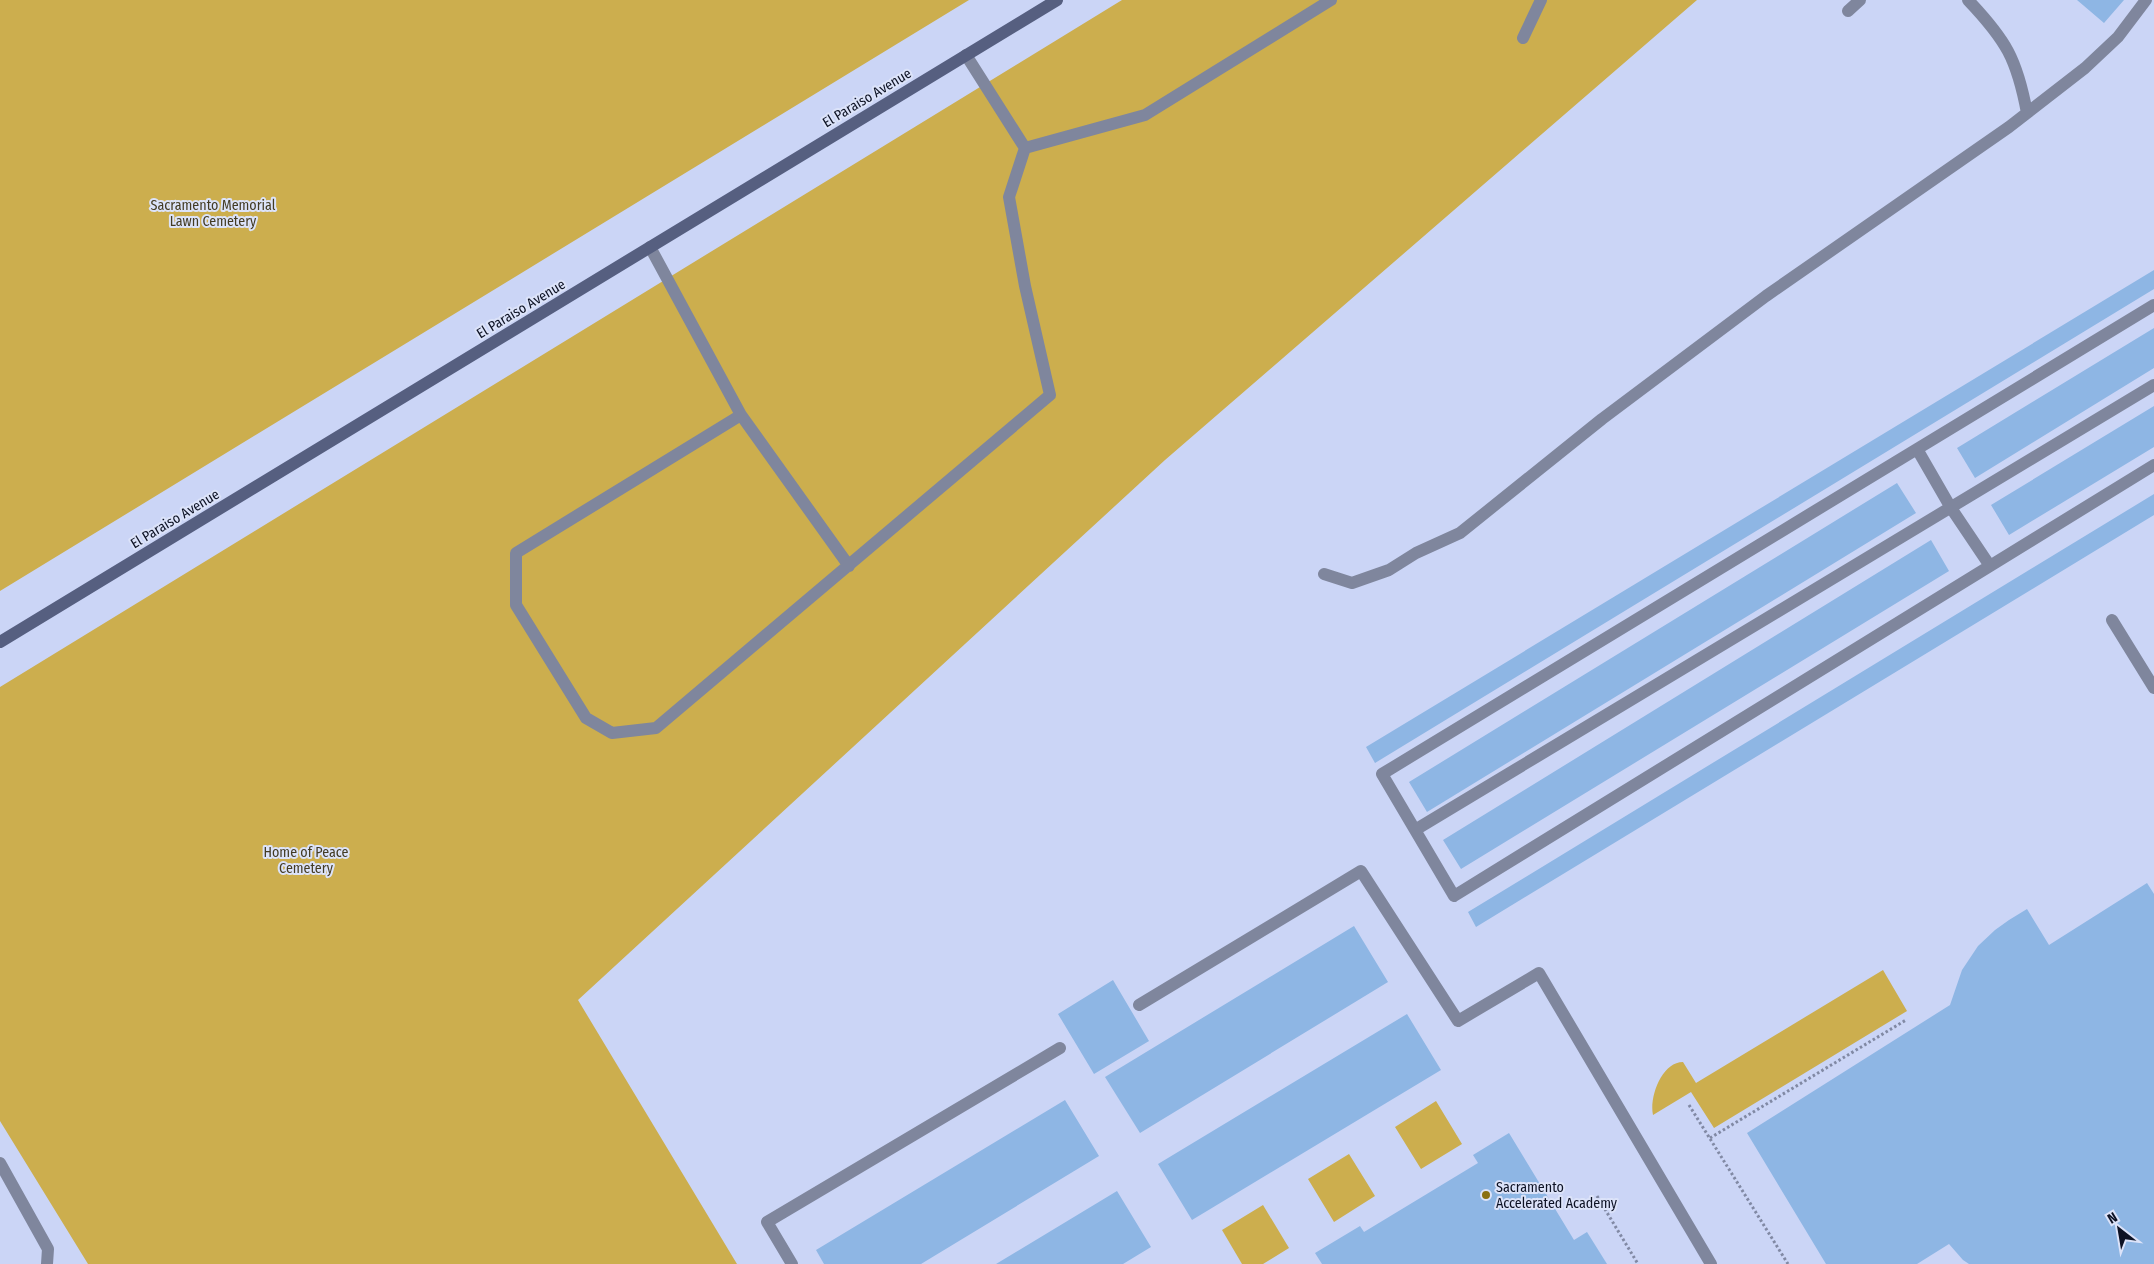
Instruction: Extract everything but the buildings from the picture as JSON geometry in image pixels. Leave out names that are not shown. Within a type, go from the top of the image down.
[{"type":"street","name":"El Paraiso Avenue","points":[[0,642],[1056,0]]},
{"type":"street","points":[[1025,148],[1144,115],[1331,0]]},
{"type":"street","points":[[1523,38],[1541,0]]},
{"type":"street","points":[[1848,11],[1860,0]]},
{"type":"street","points":[[1968,0],[1989,23],[2009,51],[2021,81],[2027,113]]},
{"type":"street","points":[[1324,574],[1352,583],[1389,570],[1416,553],[1460,533],[1602,419],[1766,296],[2027,113],[2085,68],[2112,43],[2146,0]]},
{"type":"street","points":[[966,55],[1025,148]]},
{"type":"street","points":[[742,415],[516,554],[516,605],[586,718],[612,733],[656,728],[1050,395],[1025,286],[1009,197],[1025,148]]},
{"type":"street","points":[[650,247],[742,415],[849,566]]},
{"type":"street","points":[[2154,305],[1382,774],[1454,896],[2154,465]]},
{"type":"street","points":[[1415,830],[2154,385]]},
{"type":"street","points":[[1917,449],[1951,508],[1990,566]]},
{"type":"street","points":[[2112,620],[2154,688]]},
{"type":"street","points":[[1138,1005],[1361,871],[1458,1021],[1539,973],[1711,1264]]},
{"type":"street","points":[[792,1264],[767,1222],[1060,1048]]},
{"type":"street","points":[[0,1163],[48,1249],[47,1264]]},
{"type":"path","points":[[1710,1138],[1906,1020]]},
{"type":"path","points":[[1689,1105],[1788,1264]]},
{"type":"path","points":[[1597,1196],[1638,1264]]},
{"type":"green space","name":"Sacramento Memorial Lawn Cemetery","points":[[0,0],[969,0],[0,591]]},
{"type":"green space","name":"Home of Peace Cemetery","points":[[1122,0],[1697,0],[1165,460],[578,1000],[737,1264],[88,1264],[0,1121],[0,687]]},
{"type":"green space","points":[[1883,970],[1907,1011],[1714,1128],[1691,1092],[1653,1115],[1652,1108],[1655,1090],[1663,1074],[1669,1068],[1683,1062],[1696,1083]]},
{"type":"green space","points":[[1436,1101],[1462,1144],[1421,1169],[1395,1127]]},
{"type":"green space","points":[[1349,1154],[1375,1196],[1334,1222],[1308,1179]]},
{"type":"green space","points":[[1263,1205],[1289,1248],[1263,1264],[1242,1264],[1222,1230]]},
{"type":"place","name":"Sacramento Accelerated Academy","points":[[1486,1195]]}]
